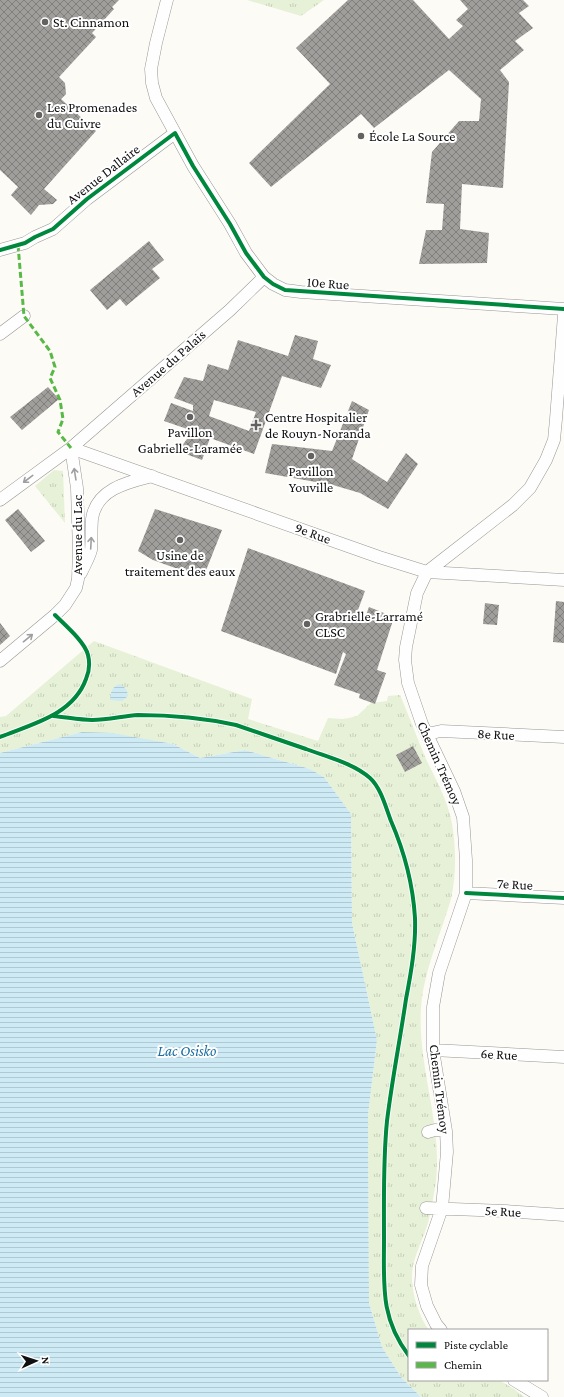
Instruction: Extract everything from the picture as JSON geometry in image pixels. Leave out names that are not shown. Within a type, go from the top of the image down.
[{"type":"street","name":"10e Rue","points":[[167,0],[156,43],[152,69],[152,83],[156,98],[193,166],[230,224],[246,253],[264,277],[273,284],[286,290],[302,292],[564,309]]},
{"type":"street","name":"Avenue Dallaire","points":[[0,250],[25,243],[53,229],[87,200],[175,132]]},
{"type":"street","name":"Avenue du Palais","points":[[0,500],[71,448],[264,277]]},
{"type":"street","name":"Chemin Trémoy","points":[[440,1329],[427,1306],[421,1285],[422,1266],[442,1208],[447,1152],[446,1131],[434,1050],[433,1007],[439,973],[466,892],[466,860],[463,817],[454,791],[422,724],[408,683],[405,660],[407,636],[417,593],[427,572],[513,505],[530,488],[546,460],[554,440],[564,314]]},
{"type":"street","points":[[0,334],[24,316]]},
{"type":"street","name":"9e Rue","points":[[71,448],[380,557],[427,572],[564,580]]},
{"type":"street","name":"Avenue du Lac","points":[[0,661],[56,615],[65,605],[76,588],[78,579],[79,551],[77,488],[71,448]]},
{"type":"street","points":[[78,579],[91,551],[92,518],[99,501],[110,490],[129,482],[152,476]]},
{"type":"street","name":"8e Rue","points":[[427,734],[441,731],[564,737]]},
{"type":"street","name":"7e Rue","points":[[466,892],[564,898]]},
{"type":"street","name":"6e Rue","points":[[434,1050],[564,1057]]},
{"type":"street","points":[[428,1132],[435,1130],[446,1131]]},
{"type":"street","name":"5e Rue","points":[[426,1208],[564,1215]]},
{"type":"street","points":[[516,1381],[542,1397]]},
{"type":"green space","points":[[247,0],[324,0],[301,16]]},
{"type":"green space","points":[[54,470],[63,471],[65,523],[35,486]]},
{"type":"green space","points":[[94,641],[252,699],[248,719],[318,741],[328,718],[342,719],[357,716],[371,703],[387,701],[388,696],[400,695],[426,759],[446,802],[454,838],[455,856],[455,873],[451,899],[432,956],[423,991],[421,1039],[432,1110],[437,1157],[436,1181],[428,1223],[418,1248],[412,1274],[416,1304],[428,1329],[408,1329],[408,1381],[501,1381],[524,1397],[421,1397],[401,1377],[382,1347],[369,1303],[368,1115],[377,1040],[352,923],[351,814],[324,777],[310,769],[245,750],[200,758],[173,744],[82,732],[0,753],[0,717],[6,716]]},
{"type":"water","points":[[119,684],[125,688],[128,696],[122,701],[110,700],[112,690]]},
{"type":"water","name":"Lac Osisko","points":[[82,732],[112,733],[173,744],[200,758],[245,750],[310,769],[324,777],[351,814],[352,923],[377,1040],[368,1115],[369,1303],[382,1347],[401,1377],[421,1397],[0,1397],[0,753]]},
{"type":"building","name":"Les Promenades du Cuivre","points":[[0,0],[119,0],[112,7],[114,9],[92,33],[96,37],[59,77],[65,83],[66,94],[61,99],[96,131],[44,189],[57,200],[53,204],[39,205],[31,215],[11,195],[18,187],[0,170]]},
{"type":"building","points":[[348,0],[413,0],[449,39],[463,26],[456,20],[468,9],[460,0],[523,0],[529,6],[519,13],[533,28],[515,41],[524,50],[500,70],[509,82],[503,188],[462,184],[460,229],[489,233],[487,263],[419,264],[426,230],[442,230],[444,204],[426,203],[432,152],[459,121],[479,121],[481,99],[449,70],[374,128],[361,114],[271,187],[249,163],[330,84],[296,48]]},
{"type":"building","points":[[149,241],[164,260],[152,269],[160,278],[126,306],[120,299],[107,310],[90,290]]},
{"type":"building","points":[[295,335],[318,341],[313,359],[331,365],[321,388],[282,376],[254,454],[210,438],[202,460],[178,451],[193,431],[164,421],[171,403],[193,411],[193,405],[174,398],[184,377],[203,381],[208,364],[228,370],[238,340],[288,356]],"holes":[[[214,400],[256,412],[249,431],[209,416]]]},
{"type":"building","points":[[48,387],[59,399],[22,430],[10,417]]},
{"type":"building","name":"Pavillon Youville","points":[[352,401],[369,410],[352,459],[387,482],[406,453],[418,464],[388,509],[360,493],[333,485],[265,473],[272,444],[332,451]]},
{"type":"building","points":[[18,509],[45,541],[31,552],[5,520]]},
{"type":"building","name":"Usine de traitement des eaux","points":[[155,509],[222,530],[203,578],[153,560],[138,551]]},
{"type":"building","name":"Grabrielle-Larramé CLSC","points":[[248,548],[365,591],[358,610],[366,615],[369,607],[394,617],[377,670],[386,673],[375,704],[359,698],[360,694],[334,685],[346,654],[343,652],[336,674],[221,631]]},
{"type":"building","points":[[556,601],[564,602],[564,643],[553,642]]},
{"type":"building","points":[[485,603],[499,605],[497,625],[483,624]]},
{"type":"building","points":[[0,623],[10,636],[0,645]]},
{"type":"building","points":[[413,746],[422,763],[405,772],[396,755]]},
{"type":"marked path","points":[[18,245],[24,316],[50,351],[55,367],[50,378],[60,400],[63,419],[58,432],[71,448]]},
{"type":"cycle path","points":[[0,250],[25,243],[53,229],[87,199],[175,133],[193,166],[230,224],[246,253],[264,277],[273,284],[285,290],[564,309]]},
{"type":"cycle path","points":[[0,737],[50,717],[62,710],[80,691],[86,679],[89,664],[86,650],[74,634],[55,615]]},
{"type":"cycle path","points":[[53,716],[82,720],[138,715],[187,717],[236,725],[348,764],[370,778],[377,787],[385,804],[404,856],[410,881],[415,918],[413,959],[387,1121],[384,1180],[384,1286],[388,1314],[393,1328],[408,1354]]},
{"type":"cycle path","points":[[466,893],[564,898]]},
{"type":"place","name":"St. Cinnamon","points":[[45,22]]},
{"type":"place","name":"Les Promenades du Cuivre","points":[[39,115]]},
{"type":"place","name":"École La Source","points":[[361,136]]},
{"type":"place","name":"Pavillon Gabrielle-Laramée","points":[[190,417]]},
{"type":"place","name":"Centre Hospitalier de Rouyn-Noranda","points":[[256,425]]},
{"type":"place","name":"Pavillon Youville","points":[[311,456]]},
{"type":"place","name":"Usine de traitement des eaux","points":[[180,540]]},
{"type":"place","name":"Grabrielle-Larramé CLSC","points":[[307,624]]}]
